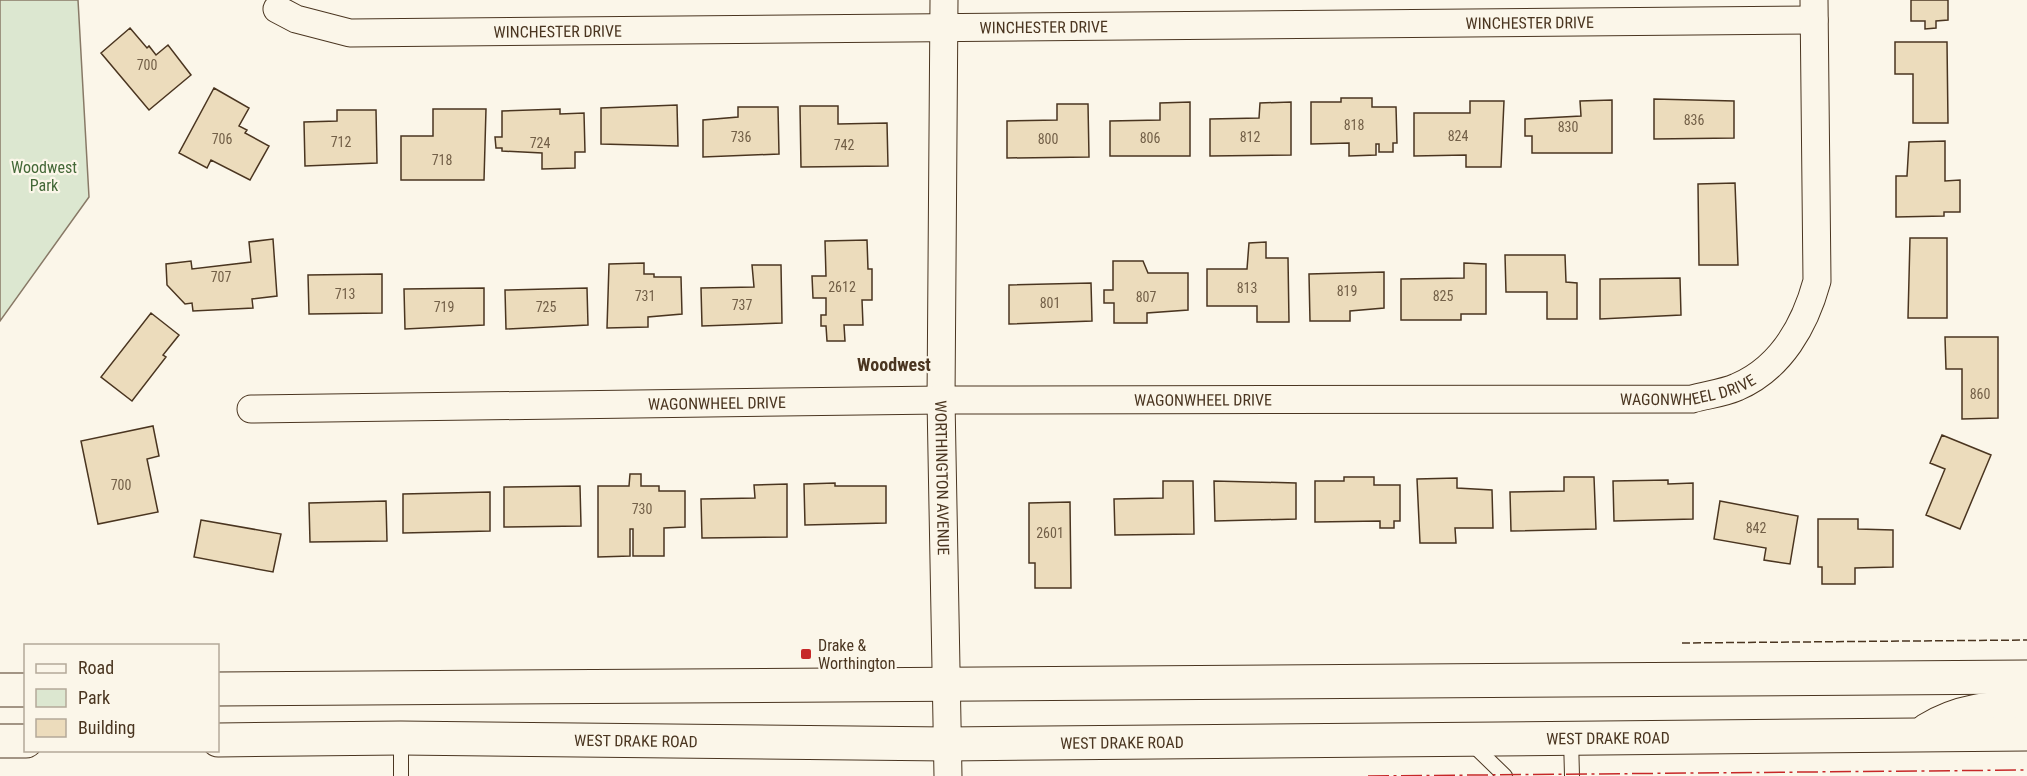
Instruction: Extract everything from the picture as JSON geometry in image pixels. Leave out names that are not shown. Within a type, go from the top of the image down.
[{"type":"main road","points":[[219,689],[2027,677]]},
{"type":"main road","points":[[0,690],[24,690]]},
{"type":"main road","points":[[1921,735],[1944,719],[1967,711],[2027,707]]},
{"type":"main road","name":"WEST DRAKE ROAD","points":[[219,740],[401,738],[947,760],[1465,738],[2027,734]]},
{"type":"main road","points":[[0,741],[24,741]]},
{"type":"street","name":"WORTHINGTON AVENUE","points":[[944,0],[941,400],[947,760]]},
{"type":"street","name":"WINCHESTER DRIVE","points":[[277,9],[296,19],[350,33],[945,27],[1814,10]]},
{"type":"street","name":"WAGONWHEEL DRIVE","points":[[251,409],[941,400],[1692,399],[1736,388],[1760,374],[1798,331],[1809,308],[1816,281],[1814,10]]},
{"type":"lane","points":[[401,738],[401,776]]},
{"type":"lane","points":[[1465,738],[1505,776]]},
{"type":"lane","points":[[1571,738],[1572,776]]},
{"type":"green space","name":"Woodwest Park","points":[[0,0],[78,0],[89,197],[0,321]]},
{"type":"building","points":[[1911,0],[1948,0],[1948,20],[1936,21],[1936,28],[1925,29],[1925,21],[1911,21]]},
{"type":"building","points":[[130,28],[156,55],[168,45],[191,75],[149,110],[101,53]]},
{"type":"building","points":[[1895,42],[1947,42],[1948,123],[1913,123],[1913,74],[1895,74]]},
{"type":"building","points":[[214,88],[249,108],[239,126],[247,130],[245,133],[269,146],[250,180],[211,160],[207,168],[179,153]]},
{"type":"building","points":[[1341,98],[1372,98],[1372,107],[1396,107],[1397,143],[1393,143],[1393,152],[1379,152],[1379,144],[1376,144],[1376,155],[1349,156],[1349,143],[1311,144],[1311,102],[1341,102]]},
{"type":"building","points":[[1654,99],[1734,101],[1734,138],[1654,139]]},
{"type":"building","points":[[1612,100],[1612,153],[1532,153],[1532,136],[1525,136],[1525,119],[1581,116],[1580,101]]},
{"type":"building","points":[[1470,101],[1504,101],[1501,167],[1466,167],[1466,155],[1414,156],[1414,113],[1470,113]]},
{"type":"building","points":[[1190,102],[1190,156],[1110,156],[1110,121],[1160,120],[1160,103]]},
{"type":"building","points":[[1291,102],[1291,155],[1210,156],[1210,119],[1259,118],[1260,103]]},
{"type":"building","points":[[1057,104],[1088,104],[1089,157],[1007,158],[1007,121],[1057,120]]},
{"type":"building","points":[[677,105],[678,146],[601,144],[601,108]]},
{"type":"building","points":[[800,106],[838,106],[838,124],[887,123],[888,166],[801,167]]},
{"type":"building","points":[[738,107],[778,107],[779,154],[703,157],[703,120],[738,117]]},
{"type":"building","points":[[433,109],[486,109],[484,180],[401,180],[401,136],[433,136]]},
{"type":"building","points":[[560,109],[560,114],[584,113],[585,152],[575,152],[575,168],[542,169],[542,153],[502,151],[502,148],[496,148],[495,137],[502,137],[502,111]]},
{"type":"building","points":[[337,110],[376,110],[377,163],[305,166],[304,122],[337,121]]},
{"type":"building","points":[[1945,141],[1945,181],[1960,180],[1960,212],[1944,212],[1944,216],[1896,217],[1896,176],[1907,176],[1909,142]]},
{"type":"building","points":[[1735,183],[1738,265],[1699,265],[1698,184]]},
{"type":"building","points":[[1910,238],[1947,238],[1947,318],[1908,318]]},
{"type":"building","points":[[273,239],[277,296],[252,299],[253,308],[193,311],[192,303],[185,304],[167,285],[166,264],[191,261],[192,269],[251,262],[249,242]]},
{"type":"building","points":[[867,240],[868,269],[872,269],[872,300],[862,300],[863,325],[844,325],[845,341],[827,341],[826,326],[821,326],[821,315],[826,315],[826,298],[813,298],[812,276],[826,276],[825,241]]},
{"type":"building","points":[[1266,242],[1266,258],[1288,258],[1289,322],[1257,322],[1257,306],[1207,306],[1207,269],[1247,269],[1249,243]]},
{"type":"building","points":[[1505,255],[1565,255],[1566,282],[1577,283],[1577,319],[1547,319],[1547,292],[1506,292]]},
{"type":"building","points":[[1113,261],[1143,261],[1148,273],[1188,273],[1188,310],[1147,313],[1147,323],[1114,323],[1114,303],[1104,303],[1104,290],[1113,290]]},
{"type":"building","points":[[644,263],[644,274],[654,274],[654,277],[681,277],[682,314],[648,317],[648,327],[607,328],[609,264]]},
{"type":"building","points":[[1464,263],[1486,264],[1486,314],[1461,314],[1461,320],[1401,320],[1401,279],[1464,278]]},
{"type":"building","points":[[752,265],[781,265],[782,323],[702,326],[701,288],[754,287]]},
{"type":"building","points":[[1384,272],[1384,308],[1350,311],[1350,321],[1310,321],[1309,274]]},
{"type":"building","points":[[382,274],[382,313],[309,314],[308,275]]},
{"type":"building","points":[[1680,278],[1681,315],[1600,319],[1600,279]]},
{"type":"building","points":[[1091,283],[1092,321],[1009,324],[1009,285]]},
{"type":"building","points":[[484,288],[484,325],[405,329],[404,289]]},
{"type":"building","points":[[587,288],[588,325],[506,329],[505,290]]},
{"type":"building","points":[[151,313],[179,335],[163,355],[166,357],[132,401],[101,377]]},
{"type":"building","points":[[1945,337],[1998,337],[1998,418],[1962,419],[1962,369],[1946,369]]},
{"type":"building","points":[[153,426],[159,456],[147,459],[158,512],[98,524],[81,441]]},
{"type":"building","points":[[1942,435],[1991,455],[1960,529],[1926,515],[1945,469],[1930,463]]},
{"type":"building","points":[[630,474],[641,474],[641,486],[659,486],[659,491],[685,491],[685,527],[664,528],[664,556],[633,556],[633,529],[630,529],[630,556],[598,557],[598,486],[629,486]]},
{"type":"building","points":[[1344,477],[1374,477],[1374,485],[1400,485],[1400,521],[1394,521],[1394,528],[1380,528],[1380,521],[1315,522],[1315,481],[1344,481]]},
{"type":"building","points":[[1564,477],[1594,477],[1596,529],[1511,531],[1510,492],[1564,491]]},
{"type":"building","points":[[1457,478],[1457,488],[1492,490],[1493,528],[1455,528],[1456,543],[1420,543],[1417,479]]},
{"type":"building","points":[[1668,480],[1668,484],[1693,483],[1693,519],[1614,521],[1613,481]]},
{"type":"building","points":[[1163,481],[1193,481],[1194,534],[1115,535],[1114,499],[1163,498]]},
{"type":"building","points":[[1214,481],[1296,483],[1296,519],[1215,521]]},
{"type":"building","points":[[835,483],[835,486],[886,486],[886,523],[805,525],[804,484]]},
{"type":"building","points":[[787,484],[787,537],[702,538],[701,499],[755,498],[754,485]]},
{"type":"building","points":[[580,486],[581,526],[504,527],[504,487]]},
{"type":"building","points":[[490,492],[490,531],[403,533],[403,494]]},
{"type":"building","points":[[386,501],[387,541],[310,542],[309,503]]},
{"type":"building","points":[[1720,501],[1798,516],[1790,564],[1764,560],[1766,548],[1714,539]]},
{"type":"building","points":[[1070,502],[1071,588],[1035,588],[1035,563],[1029,563],[1029,503]]},
{"type":"building","points":[[1818,519],[1858,519],[1858,529],[1893,530],[1893,567],[1855,568],[1855,584],[1822,584],[1822,567],[1818,567]]},
{"type":"building","points":[[201,520],[281,534],[273,572],[194,557]]},
{"type":"fence","points":[[1682,643],[2027,640]]},
{"type":"power","points":[[1368,776],[2027,770]]},
{"type":"place","name":"Drake & Worthington","points":[[806,654]]},
{"type":"district","name":"Woodwest","points":[[894,365]]}]
